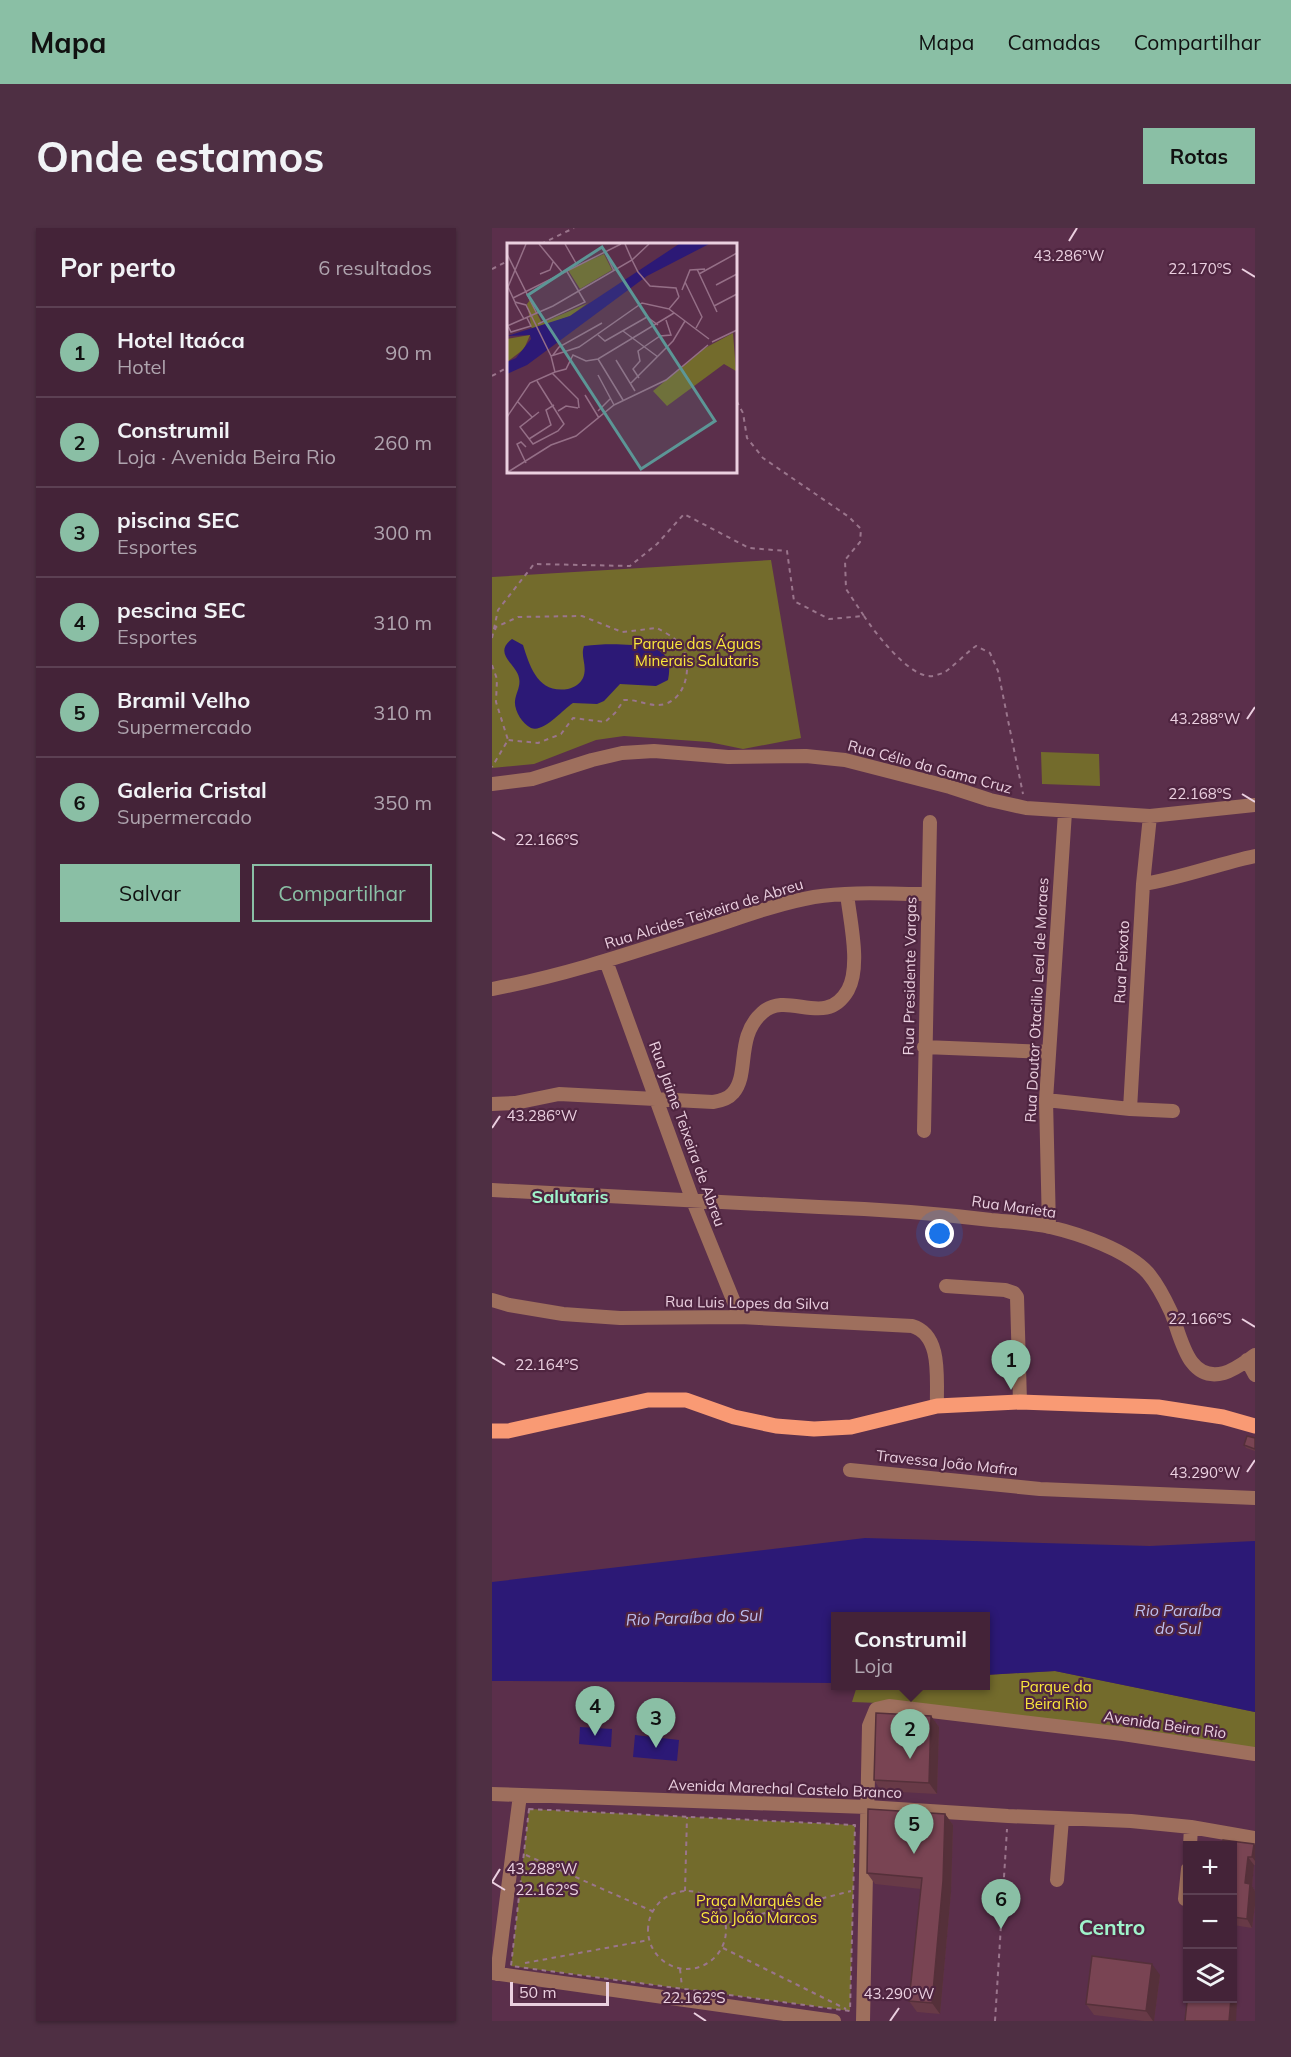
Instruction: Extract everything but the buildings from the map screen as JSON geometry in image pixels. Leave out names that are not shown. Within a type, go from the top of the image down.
[{"type":"main road","points":[[492,1431],[508,1431],[648,1400],[666,1399],[686,1400],[734,1417],[776,1426],[814,1429],[851,1427],[937,1406],[1020,1402],[1158,1407],[1223,1417],[1255,1426]]},
{"type":"street","name":"Rua Célio da Gama Cruz","points":[[492,784],[532,779],[592,759],[622,753],[654,751],[728,757],[806,756],[845,760],[951,787],[990,800],[1026,808],[1065,812],[1150,816],[1255,805]]},
{"type":"street","name":"Rua Doutor Otacilio Leal de Moraes","points":[[1049,1227],[1046,1100],[1065,812]]},
{"type":"street","name":"Rua Peixoto","points":[[1130,1109],[1143,884],[1150,816]]},
{"type":"street","name":"Rua Presidente Vargas","points":[[924,1131],[930,822]]},
{"type":"street","points":[[1143,884],[1163,881],[1255,856]]},
{"type":"street","points":[[492,1104],[559,1094],[656,1100],[713,1102],[725,1100],[734,1092],[739,1080],[747,1035],[761,1013],[771,1006],[785,1004],[815,1010],[829,1007],[840,1000],[849,988],[854,954],[847,894]]},
{"type":"street","name":"Rua Alcides Teixeira de Abreu","points":[[492,989],[530,982],[606,961],[768,908],[814,897],[847,894],[928,894]]},
{"type":"street","name":"Rua Jaime Teixeira de Abreu","points":[[606,961],[693,1201],[740,1317]]},
{"type":"street","points":[[924,1047],[1049,1052]]},
{"type":"street","points":[[1046,1100],[1173,1111]]},
{"type":"street","name":"Rua Marieta","points":[[492,1190],[942,1214],[1049,1227],[1107,1247],[1128,1258],[1146,1272],[1158,1287],[1191,1363],[1201,1371],[1212,1375],[1224,1373],[1251,1358]]},
{"type":"street","points":[[946,1286],[1005,1290],[1014,1293],[1017,1297],[1020,1402]]},
{"type":"street","name":"Rua Luis Lopes da Silva","points":[[492,1300],[563,1314],[608,1317],[740,1317],[917,1327],[932,1342],[935,1353],[937,1406]]},
{"type":"street","points":[[1251,1358],[1255,1375]]},
{"type":"street","name":"Travessa João Mafra","points":[[850,1470],[1040,1488],[1255,1498]]},
{"type":"street","name":"Avenida Beira Rio","points":[[867,1807],[869,1726],[876,1709],[889,1706],[1123,1734],[1255,1754]]},
{"type":"street","name":"Avenida Marechal Castelo Branco","points":[[492,1794],[867,1807],[1131,1821],[1191,1827],[1255,1838]]},
{"type":"street","points":[[520,1795],[494,1974],[764,2016],[834,2021]]},
{"type":"street","points":[[863,2021],[867,1807]]},
{"type":"street","points":[[1058,1880],[1062,1818]]},
{"type":"street","points":[[1190,1841],[1191,1827]]},
{"type":"path","points":[[543,243],[574,228]]},
{"type":"path","points":[[492,269],[507,262]]},
{"type":"path","points":[[492,376],[507,368]]},
{"type":"path","points":[[736,400],[742,413],[747,438],[763,458],[849,517],[861,529],[860,542],[845,560],[846,589],[876,636],[910,669],[929,676],[946,672],[976,646],[990,653],[998,671],[1026,808]]},
{"type":"path","points":[[492,640],[498,610],[534,564],[630,566],[657,544],[684,514],[749,548],[787,551],[794,601],[829,619],[864,616]]},
{"type":"path","points":[[492,640],[496,627],[518,617],[582,616],[622,632],[657,628],[681,645],[686,661],[686,681],[679,695],[667,704],[651,705],[635,699],[624,700],[615,714],[605,722],[573,718],[561,734],[538,743],[508,740]]},
{"type":"path","points":[[492,665],[497,679],[496,702],[508,740],[492,767]]},
{"type":"path","points":[[511,1966],[529,1809],[855,1825],[850,2011]]},
{"type":"path","points":[[995,2021],[1008,1816]]},
{"type":"path","points":[[685,1891],[687,1817]]},
{"type":"path","points":[[524,1853],[652,1911]]},
{"type":"path","points":[[726,1923],[852,1890]]},
{"type":"path","points":[[685,1891],[699,1893],[711,1899],[721,1910],[726,1923],[726,1940],[723,1948],[712,1961],[697,1969],[680,1969],[669,1966],[653,1951],[649,1940],[648,1926],[652,1911],[666,1897],[685,1891]]},
{"type":"path","points":[[511,1966],[649,1940]]},
{"type":"path","points":[[723,1948],[850,2011]]},
{"type":"path","points":[[511,1966],[850,2011]]},
{"type":"path","points":[[680,1969],[682,1989]]},
{"type":"green space","name":"Parque das Águas Minerais Salutaris","points":[[771,560],[801,738],[743,749],[709,742],[624,736],[596,740],[534,764],[492,768],[492,577]]},
{"type":"green space","points":[[1041,752],[1099,754],[1100,786],[1042,784]]},
{"type":"green space","name":"Parque da Beira Rio","points":[[1055,1671],[1255,1712],[1255,1751],[879,1703],[852,1702],[856,1690],[990,1690],[990,1675]]},
{"type":"green space","name":"Praça Marquês de São João Marcos","points":[[529,1809],[855,1825],[850,2011],[511,1966]]},
{"type":"water","points":[[512,639],[523,645],[532,670],[542,683],[549,687],[568,689],[579,684],[584,674],[584,646],[596,645],[632,645],[656,649],[666,656],[669,670],[668,680],[656,686],[620,684],[604,701],[597,704],[573,703],[542,727],[531,728],[522,720],[516,708],[519,678],[507,659],[504,649]]},
{"type":"water","name":"Rio Paraíba do Sul","points":[[865,1538],[1150,1546],[1255,1541],[1255,1712],[1055,1671],[990,1675],[990,1612],[831,1612],[831,1683],[492,1681],[492,1582]]},
{"type":"water","points":[[580,1727],[612,1729],[611,1747],[579,1744]]},
{"type":"water","points":[[635,1735],[679,1740],[677,1761],[633,1757]]},
{"type":"place","name":"Hotel Itaóca","points":[[1011,1390]]},
{"type":"place","name":"pescina SEC","points":[[595,1736]]},
{"type":"place","name":"piscina SEC","points":[[656,1748]]},
{"type":"place","name":"Construmil","points":[[910,1759]]},
{"type":"place","name":"Bramil Velho","points":[[914,1854]]},
{"type":"place","name":"Galeria Cristal","points":[[1001,1929]]},
{"type":"district","name":"Salutaris","points":[[570,1197]]},
{"type":"district","name":"Centro","points":[[1112,1928]]}]
